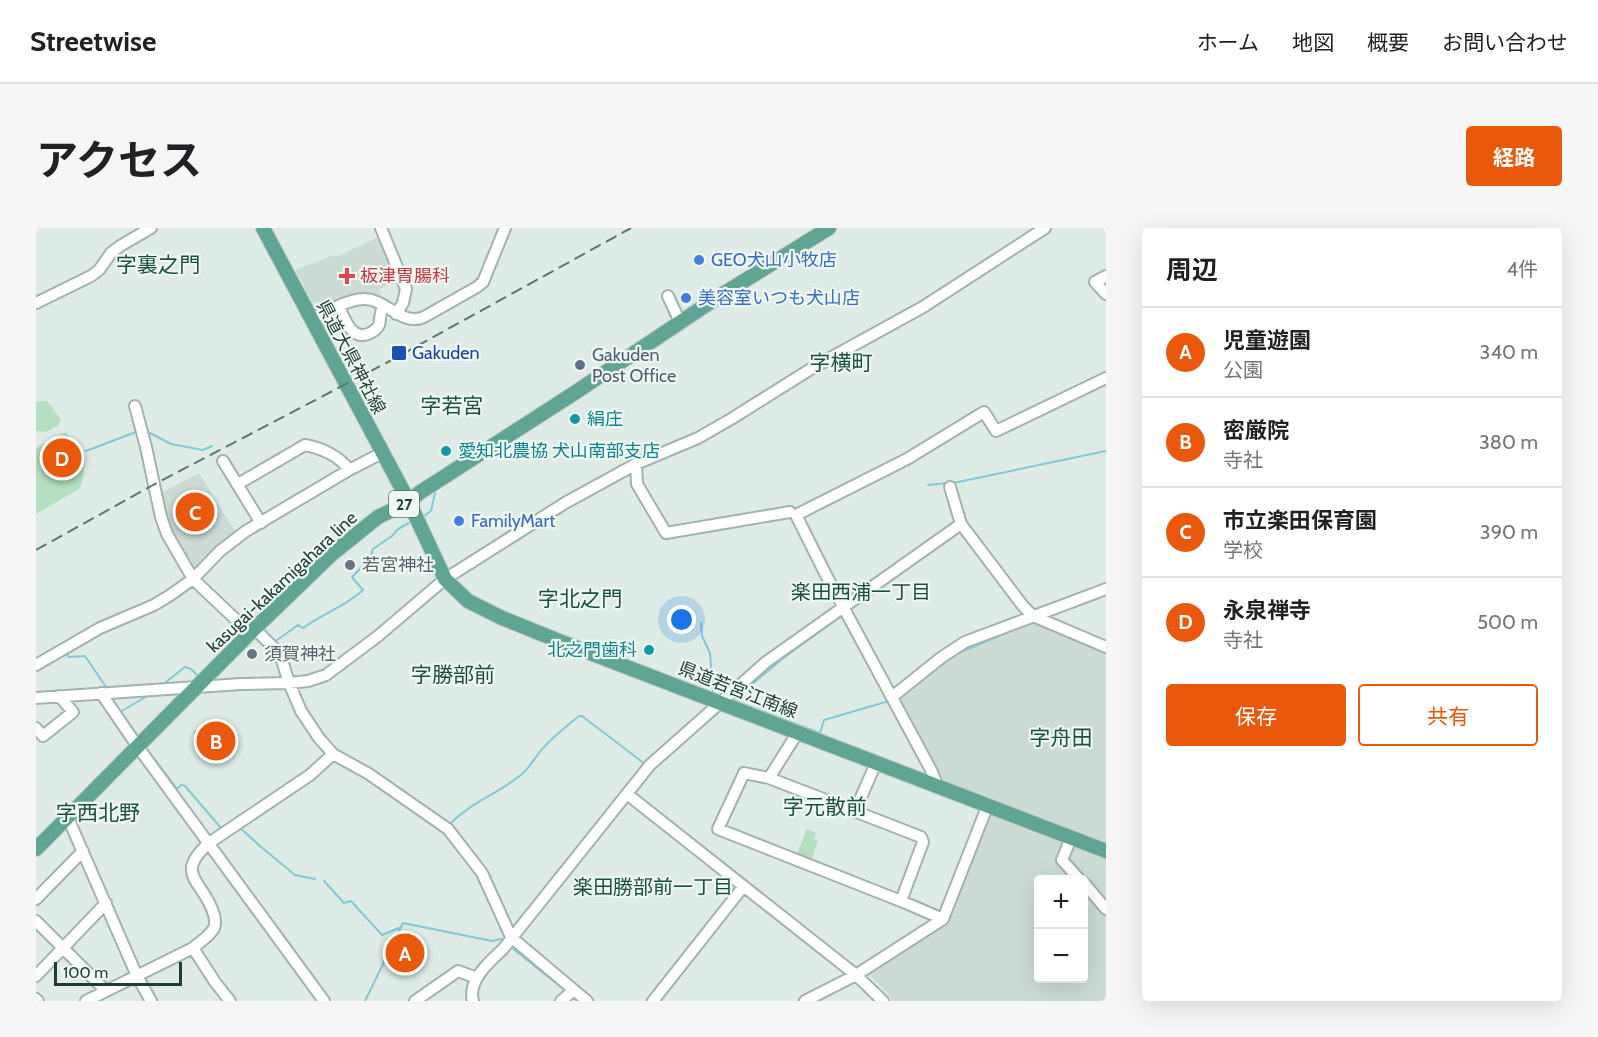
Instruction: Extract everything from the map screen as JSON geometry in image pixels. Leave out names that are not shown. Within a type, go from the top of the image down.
[{"type":"main road","name":"kasugai-kakamigahara line","points":[[36,849],[252,631],[332,555],[378,517],[409,502],[680,322],[829,228]]},
{"type":"main road","name":"県道大県神社線","points":[[266,229],[310,320],[409,502]]},
{"type":"main road","name":"県道若宮江南線","points":[[409,502],[445,579],[468,601],[502,618],[721,704],[1106,851]]},
{"type":"street","points":[[36,303],[91,276],[99,270],[111,253],[151,228]]},
{"type":"street","points":[[381,228],[406,289],[403,303],[396,314]]},
{"type":"street","points":[[310,320],[362,299],[372,300],[407,318],[419,319],[477,287],[485,278],[505,228]]},
{"type":"street","points":[[36,698],[199,686],[289,683],[308,681],[326,675],[445,579],[565,503],[636,464],[698,438],[814,367],[923,307],[1045,228]]},
{"type":"street","points":[[1106,276],[1095,282],[1106,294]]},
{"type":"street","points":[[668,296],[680,322]]},
{"type":"street","points":[[339,307],[351,330],[358,335],[365,335],[373,332],[378,326],[380,313],[384,306]]},
{"type":"street","points":[[938,787],[796,515],[907,459],[984,412],[996,431],[1106,378]]},
{"type":"street","points":[[135,406],[160,517],[167,534],[193,579],[277,651],[309,726],[333,754],[369,774],[448,829],[482,873],[511,937],[567,996],[587,1001]]},
{"type":"street","points":[[238,484],[305,445],[315,447],[343,460],[349,470]]},
{"type":"street","points":[[36,665],[100,628],[154,605],[193,579],[220,551],[246,531],[382,453]]},
{"type":"street","points":[[223,461],[261,523]]},
{"type":"street","points":[[636,464],[637,484],[666,533],[790,512]]},
{"type":"street","points":[[950,487],[962,524],[1023,606],[1033,616],[1106,647]]},
{"type":"street","points":[[473,1001],[472,996],[477,978],[650,765],[766,662],[843,605],[962,524]]},
{"type":"street","points":[[893,700],[942,657],[965,642],[1106,589]]},
{"type":"street","points":[[101,693],[324,1001]]},
{"type":"street","points":[[36,728],[43,736],[73,712],[59,696]]},
{"type":"street","points":[[769,778],[798,732]]},
{"type":"street","points":[[86,1001],[194,948],[214,928],[216,920],[212,906],[192,875],[192,865],[197,853],[309,774],[333,754]]},
{"type":"street","points":[[855,811],[876,763]]},
{"type":"street","points":[[901,901],[923,842],[921,837],[769,778],[744,773],[718,829],[943,919]]},
{"type":"street","points":[[627,794],[856,975],[883,1001]]},
{"type":"street","points":[[805,1001],[856,975],[943,919],[987,807]]},
{"type":"street","points":[[68,818],[137,976],[151,1001]]},
{"type":"street","points":[[1071,838],[1062,860],[1076,875]]},
{"type":"street","points":[[36,899],[82,851]]},
{"type":"street","points":[[653,1001],[743,887]]},
{"type":"street","points":[[1088,889],[1106,909]]},
{"type":"street","points":[[36,976],[106,903]]},
{"type":"street","points":[[36,921],[106,991]]},
{"type":"street","points":[[194,948],[230,1001]]},
{"type":"street","points":[[415,1001],[458,971],[477,978]]},
{"type":"shaded area","name":"板津胃腸科","points":[[378,237],[398,282],[379,289],[381,294],[367,294],[351,298],[318,312],[295,270],[334,255],[338,256]]},
{"type":"shaded area","points":[[199,473],[236,533],[195,570],[171,532],[161,493]]},
{"type":"shaded area","points":[[1040,621],[1106,651],[1106,844],[942,780],[899,698],[936,667],[971,644]]},
{"type":"shaded area","points":[[987,811],[1066,842],[1060,860],[1073,875],[1034,875],[1034,983],[1088,983],[1088,892],[1106,912],[1106,1001],[892,1001],[867,972],[944,923]]},
{"type":"shaded area","points":[[1072,845],[1106,858],[1106,904],[1088,885],[1088,875],[1079,875],[1066,861]]},
{"type":"green space","points":[[47,401],[60,418],[59,425],[46,432],[36,431],[36,402]]},
{"type":"green space","points":[[66,432],[82,459],[84,472],[79,489],[36,514],[36,448]]},
{"type":"green space","points":[[219,723],[232,735],[236,749],[232,755],[220,755],[214,761],[204,758],[203,750],[193,732],[196,729],[203,730],[206,744],[213,749],[219,749],[224,744],[223,738],[215,732],[208,732],[208,727]]},
{"type":"green space","points":[[807,829],[816,833],[814,840],[818,841],[811,861],[796,856]]},
{"type":"waterway","points":[[146,431],[171,444],[203,450],[212,446]]},
{"type":"waterway","points":[[86,451],[136,432]]},
{"type":"waterway","points":[[928,485],[958,482],[1106,451]]},
{"type":"waterway","points":[[421,518],[431,511],[435,493]]},
{"type":"waterway","points":[[273,643],[298,625],[303,628],[349,601],[363,590],[352,577],[369,560],[373,549],[409,523]]},
{"type":"waterway","points":[[845,619],[840,617],[786,656],[733,700],[820,733],[824,720],[889,701]]},
{"type":"waterway","points":[[701,623],[702,636],[710,653],[713,692],[716,695]]},
{"type":"waterway","points":[[898,699],[954,655],[1015,629]]},
{"type":"waterway","points":[[65,652],[69,657],[85,656],[106,687]]},
{"type":"waterway","points":[[166,682],[185,667],[198,676]]},
{"type":"waterway","points":[[120,712],[149,695]]},
{"type":"waterway","points":[[112,699],[119,710]]},
{"type":"waterway","points":[[695,732],[720,711]]},
{"type":"waterway","points":[[451,823],[459,815],[523,773],[541,750],[579,716],[645,764]]},
{"type":"waterway","points":[[129,724],[137,735]]},
{"type":"waterway","points":[[146,748],[177,789],[181,785],[185,786],[224,829]]},
{"type":"waterway","points":[[639,787],[647,777]]},
{"type":"waterway","points":[[634,793],[702,847]]},
{"type":"waterway","points":[[239,827],[295,875],[315,879]]},
{"type":"waterway","points":[[324,881],[344,903],[351,901],[382,935],[399,928]]},
{"type":"waterway","points":[[365,1001],[403,923],[492,941],[501,939]]},
{"type":"waterway","points":[[512,948],[566,991]]},
{"type":"waterway","points":[[573,997],[578,1001]]},
{"type":"railway","points":[[36,550],[153,485],[388,362],[631,228]]},
{"type":"place","name":"GEO犬山小牧店","points":[[699,260]]},
{"type":"place","name":"板津胃腸科","points":[[347,276]]},
{"type":"place","name":"美容室いつも犬山店","points":[[686,298]]},
{"type":"place","name":"Gakuden","points":[[399,353]]},
{"type":"place","name":"Gakuden Post Office","points":[[580,365]]},
{"type":"place","name":"絹庄","points":[[575,419]]},
{"type":"place","name":"愛知北農協 犬山南部支店","points":[[446,451]]},
{"type":"place","name":"永泉禅寺","points":[[62,458]]},
{"type":"place","name":"市立楽田保育園","points":[[195,512]]},
{"type":"place","name":"FamilyMart","points":[[459,521]]},
{"type":"place","name":"若宮神社","points":[[350,565]]},
{"type":"place","name":"北之門歯科","points":[[649,650]]},
{"type":"place","name":"須賀神社","points":[[252,654]]},
{"type":"place","name":"密厳院","points":[[216,741]]},
{"type":"place","name":"児童遊園","points":[[405,953]]},
{"type":"district","name":"字裏之門","points":[[158,264]]},
{"type":"district","name":"字横町","points":[[841,362]]},
{"type":"district","name":"字若宮","points":[[452,405]]},
{"type":"district","name":"楽田西浦一丁目","points":[[861,592]]},
{"type":"district","name":"字北之門","points":[[580,598]]},
{"type":"district","name":"字勝部前","points":[[453,674]]},
{"type":"district","name":"字舟田","points":[[1061,737]]},
{"type":"district","name":"字元散前","points":[[825,806]]},
{"type":"district","name":"字西北野","points":[[98,812]]},
{"type":"district","name":"楽田勝部前一丁目","points":[[653,887]]}]
